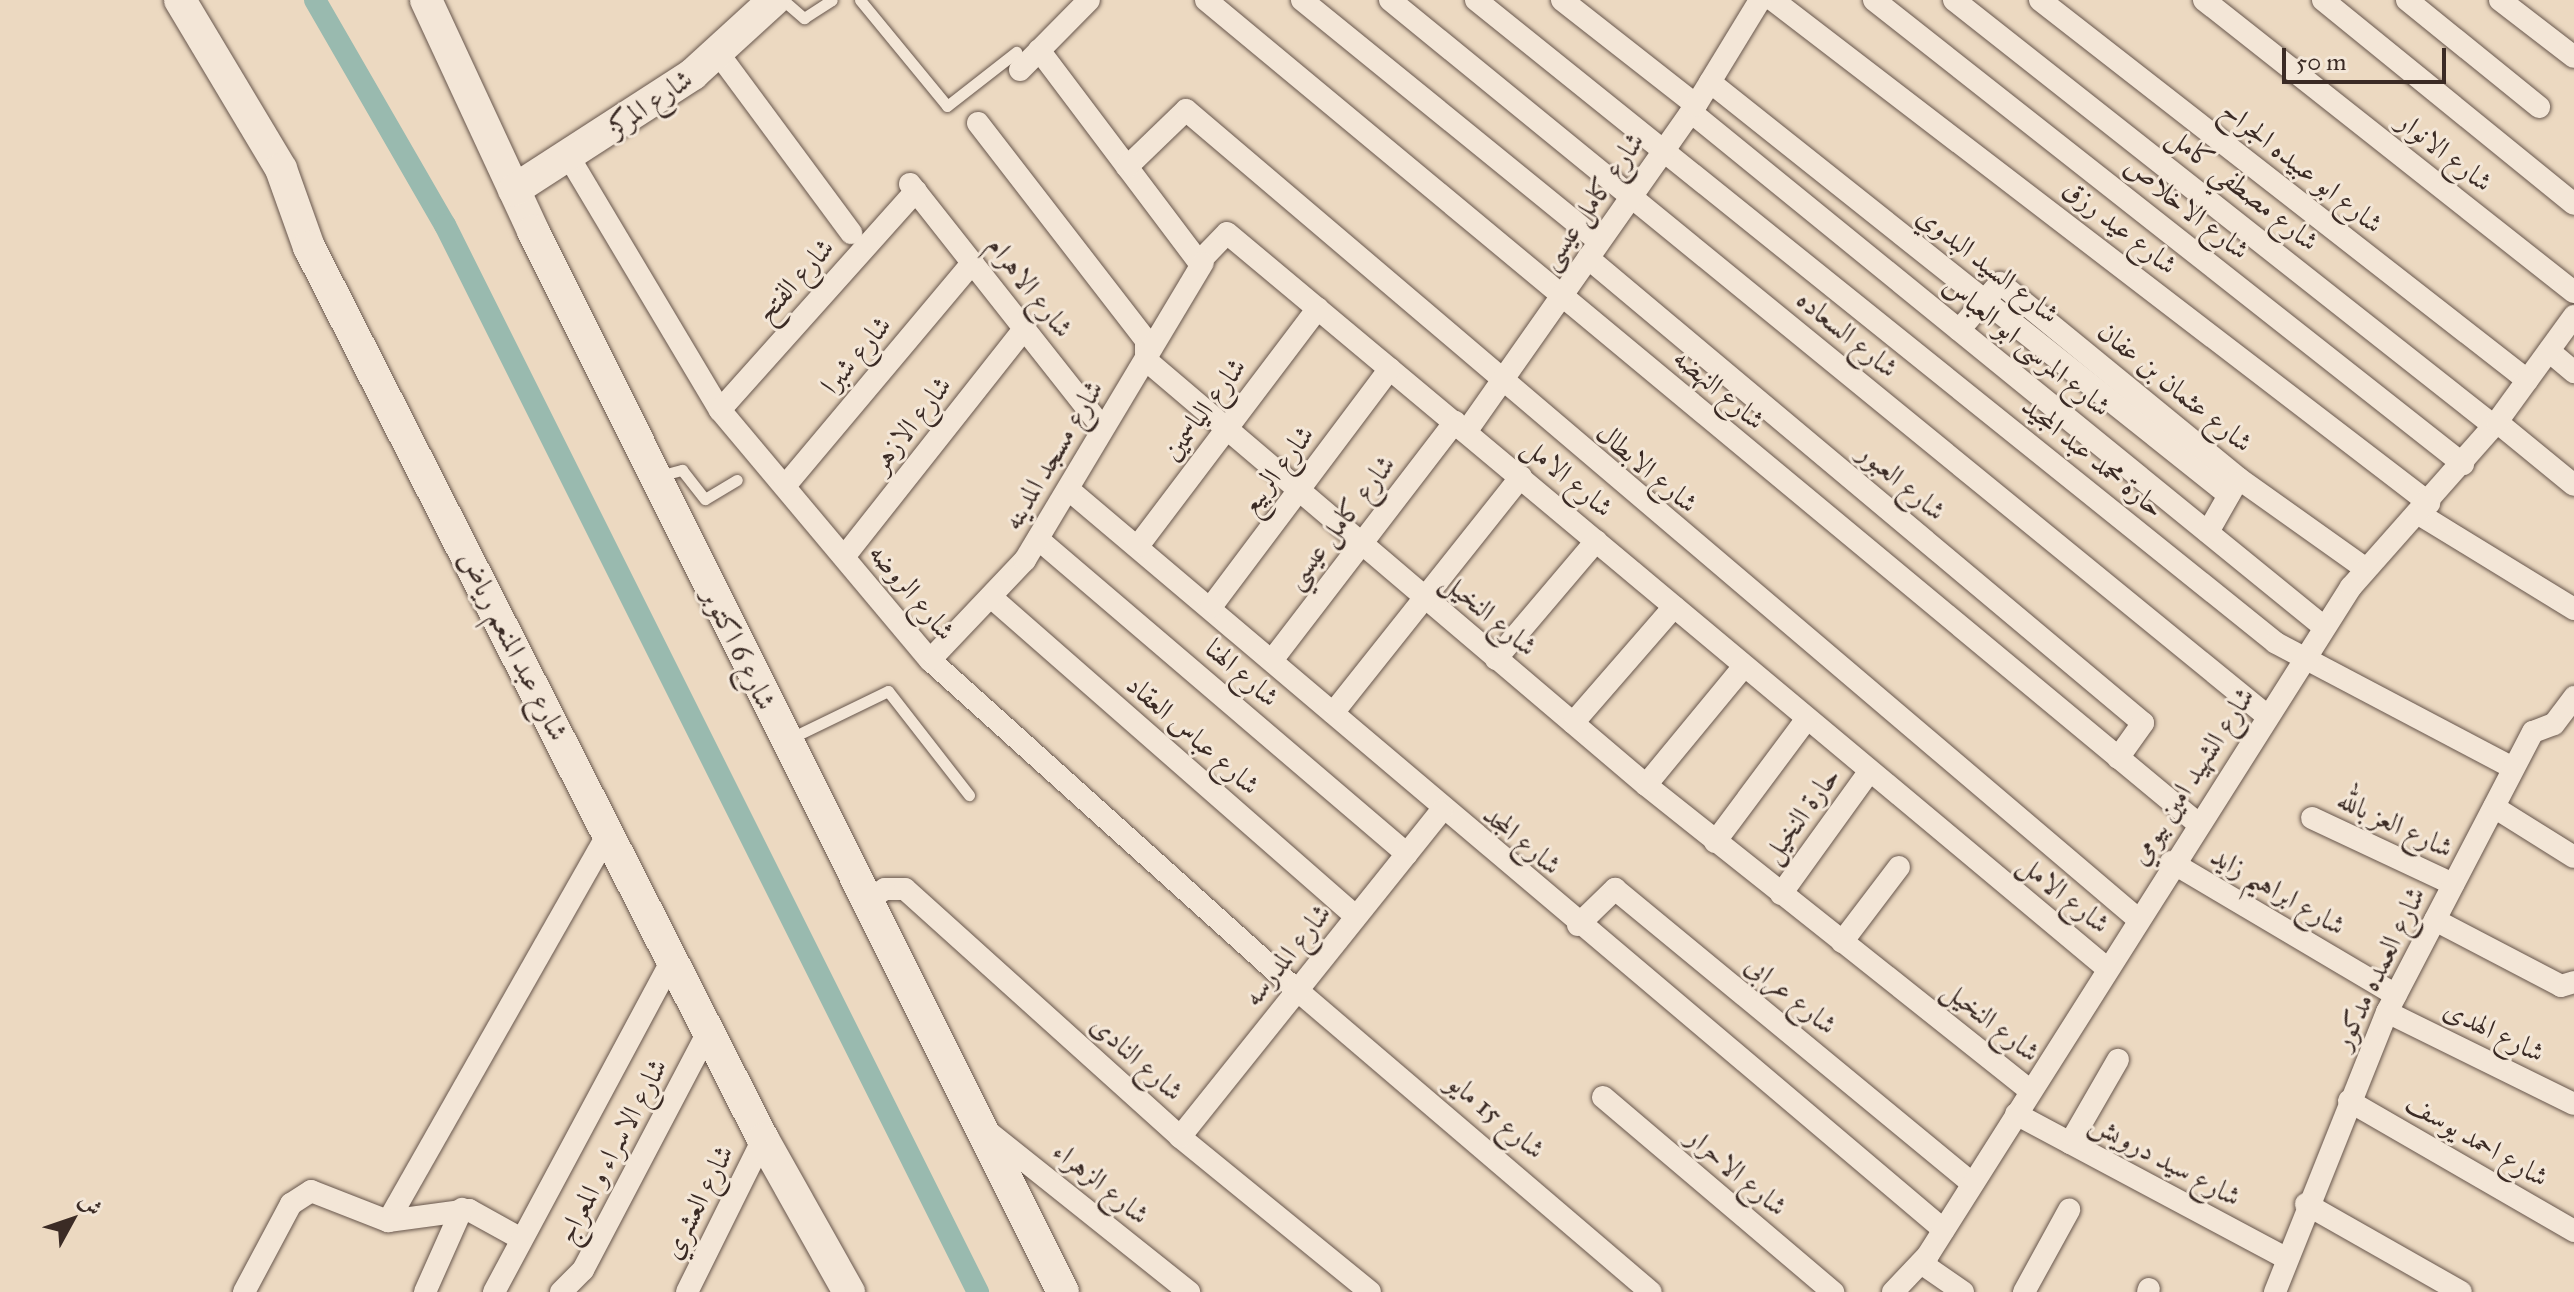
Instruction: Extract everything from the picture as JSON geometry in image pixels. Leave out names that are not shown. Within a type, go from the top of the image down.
[{"type":"main road","name":"شارع عبد المنعم رياض","points":[[180,0],[281,169],[309,247],[763,1139],[849,1292]]},
{"type":"main road","name":"شارع 6 اكتوبر","points":[[426,0],[654,478],[864,903],[1063,1292]]},
{"type":"main road","name":"شارع المركز","points":[[514,190],[569,157],[718,53],[774,0]]},
{"type":"street","points":[[1018,61],[1039,50],[1089,0]]},
{"type":"street","name":"شارع النهضه","points":[[1206,0],[2196,822]]},
{"type":"street","name":"شارع العبور","points":[[1302,0],[2143,723],[2118,758]]},
{"type":"street","name":"شارع السعاده","points":[[1390,0],[2266,715]]},
{"type":"street","name":"حارة محمد عبد المجيد","points":[[1476,0],[2302,660],[2513,768]]},
{"type":"street","name":"شارع المرسى ابو العباس","points":[[1562,0],[1959,330],[2324,627]]},
{"type":"street","name":"شارع كامل عيسى","points":[[1460,427],[1500,383],[1594,250],[1693,109],[1760,0]]},
{"type":"street","name":"شارع عيد رزق","points":[[1773,0],[2424,508],[2574,609]]},
{"type":"street","name":"شارع الاخلاص","points":[[1874,0],[2463,464]]},
{"type":"street","name":"شارع مصطفي كامل","points":[[1954,0],[2574,485]]},
{"type":"street","name":"شارع ابو عبيده الجراح","points":[[2040,0],[2527,380]]},
{"type":"street","name":"شارع الانوار","points":[[2204,0],[2574,292]]},
{"type":"street","points":[[2323,0],[2574,204]]},
{"type":"street","points":[[2407,0],[2539,107]]},
{"type":"street","points":[[2500,0],[2574,57]]},
{"type":"street","points":[[1039,50],[1203,263]]},
{"type":"street","points":[[718,53],[851,233]]},
{"type":"street","name":"شارع السيد البدوي","points":[[1710,82],[1984,300]]},
{"type":"street","name":"شارع الابطال","points":[[1127,167],[1186,110],[1500,383],[2138,919]]},
{"type":"street","name":"شارع النخيل","points":[[978,123],[1146,340],[1146,360],[1360,546],[1715,842],[2031,1091]]},
{"type":"street","name":"شارع الروضه","points":[[569,157],[720,410],[930,660],[1297,990]]},
{"type":"street","name":"شارع الفتح","points":[[720,410],[913,187]]},
{"type":"street","name":"شارع الاهرام","points":[[913,187],[1103,428]]},
{"type":"street","name":"شارع الامل","points":[[1203,263],[1225,232],[2108,969]]},
{"type":"street","name":"شارع شبرا","points":[[785,486],[973,262]]},
{"type":"street","name":"شارع مسجد المدينه","points":[[930,660],[991,597],[1038,539],[1203,263]]},
{"type":"street","name":"شارع عثمان بن عفان","points":[[1984,300],[2000,283],[2233,486],[2366,569]]},
{"type":"street","points":[[1959,330],[1984,300]]},
{"type":"street","name":"شارع الياسمين","points":[[1138,546],[1318,308]]},
{"type":"street","name":"شارع الشهيد امين بيومي","points":[[1893,1292],[1921,1263],[1944,1230],[2196,822],[2324,627],[2366,569],[2463,464],[2573,321]]},
{"type":"street","name":"شارع الازهر","points":[[844,557],[1025,328]]},
{"type":"street","points":[[2549,351],[2574,372]]},
{"type":"street","name":"شارع الربيع","points":[[1211,607],[1390,369]]},
{"type":"street","name":"شارع كامل عيسي","points":[[1273,659],[1360,546],[1460,427]]},
{"type":"street","points":[[1333,713],[1521,477]]},
{"type":"street","points":[[2208,532],[2233,486]]},
{"type":"street","name":"شارع المجد","points":[[1068,489],[1273,659],[1441,811],[1944,1230]]},
{"type":"street","name":"شارع الهنا","points":[[1038,539],[1407,854]]},
{"type":"street","points":[[1496,659],[1596,541]]},
{"type":"street","name":"شارع عباس العقاد","points":[[991,597],[1356,917]]},
{"type":"street","points":[[1573,723],[1674,607]]},
{"type":"street","points":[[1646,785],[1744,666]]},
{"type":"street","name":"شارع العمده مدكور","points":[[2275,1292],[2306,1204],[2391,1003],[2536,729],[2570,709]]},
{"type":"street","points":[[1715,842],[1806,720]]},
{"type":"street","name":"حارة النخيل","points":[[1781,894],[1869,772]]},
{"type":"street","points":[[2494,807],[2574,857]]},
{"type":"street","name":"شارع المدرسه","points":[[1180,1137],[1441,811]]},
{"type":"street","name":"شارع العز بالله","points":[[2312,818],[2453,884]]},
{"type":"street","points":[[388,1221],[609,832]]},
{"type":"street","name":"شارع ابراهيم زايد","points":[[2171,862],[2391,1003]]},
{"type":"street","points":[[1842,942],[1899,867]]},
{"type":"street","name":"شارع النادى","points":[[864,903],[885,889],[905,889],[1180,1137],[1370,1292]]},
{"type":"street","name":"شارع عرابى","points":[[1578,925],[1615,889],[1971,1182]]},
{"type":"street","points":[[2435,920],[2561,986],[2574,982]]},
{"type":"street","points":[[494,1292],[518,1237],[673,958]]},
{"type":"street","name":"شارع 15 مايو","points":[[1297,990],[1647,1290]]},
{"type":"street","name":"شارع الهدى","points":[[2391,1003],[2574,1104]]},
{"type":"street","name":"شارع الاسراء و المعراج","points":[[561,1292],[583,1270],[708,1032]]},
{"type":"street","points":[[2070,1143],[2118,1060]]},
{"type":"street","name":"شارع الاحرار","points":[[1603,1097],[1833,1292]]},
{"type":"street","name":"شارع احمد يوسف","points":[[2349,1101],[2574,1231]]},
{"type":"street","name":"شارع سيد درويش","points":[[2016,1114],[2286,1258]]},
{"type":"street","name":"شارع الزهراء","points":[[976,1121],[1189,1292]]},
{"type":"street","name":"شارع العشري","points":[[687,1292],[763,1139]]},
{"type":"street","points":[[244,1292],[303,1194],[320,1191],[388,1221],[462,1209],[518,1237]]},
{"type":"street","points":[[2306,1204],[2461,1292]]},
{"type":"street","points":[[425,1292],[462,1209]]},
{"type":"street","points":[[2024,1292],[2069,1210]]},
{"type":"street","points":[[1921,1263],[1963,1292]]},
{"type":"lane","points":[[783,0],[804,18],[832,0]]},
{"type":"lane","points":[[860,0],[947,106],[1018,61]]},
{"type":"lane","points":[[654,478],[682,470],[705,499],[737,480]]},
{"type":"lane","points":[[784,741],[888,691],[969,795]]},
{"type":"waterway","points":[[315,0],[445,225],[978,1292]]}]
